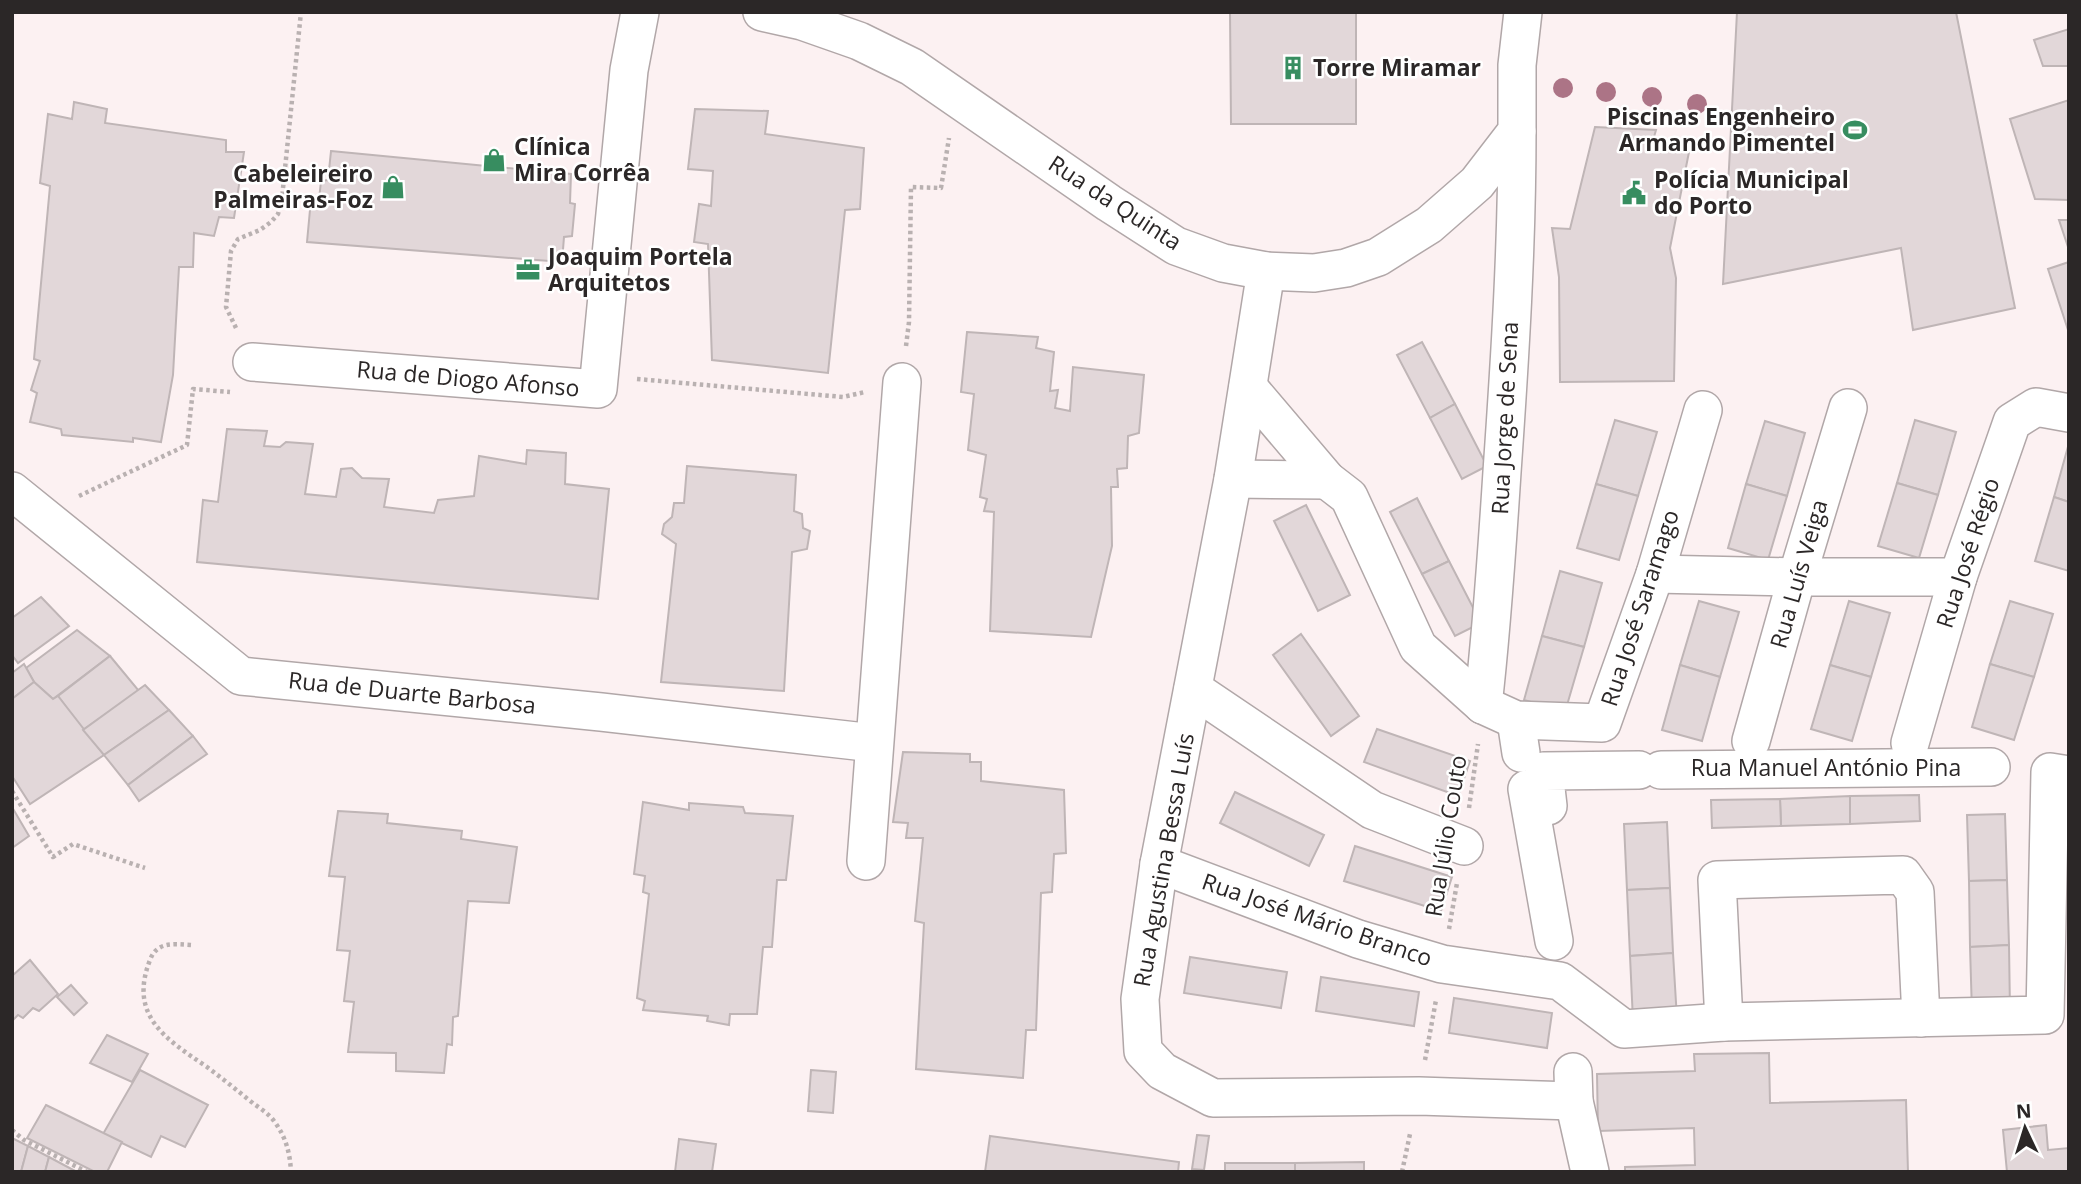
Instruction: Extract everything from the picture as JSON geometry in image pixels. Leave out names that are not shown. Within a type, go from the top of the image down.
[{"type":"street","name":"Rua de Diogo Afonso","points":[[252,362],[598,389],[629,70],[640,12]]},
{"type":"street","name":"Rua da Quinta","points":[[762,12],[802,21],[859,41],[912,67],[1176,246],[1223,263],[1266,271],[1314,273],[1346,268],[1378,257],[1429,225],[1477,183],[1517,131]]},
{"type":"street","points":[[1517,131],[1519,18]]},
{"type":"street","name":"Rua Jorge de Sena","points":[[1483,705],[1490,646],[1508,395],[1517,131]]},
{"type":"street","name":"Rua Agustina Bessa Luís","points":[[1266,271],[1233,479],[1159,864],[1140,999],[1143,1051],[1161,1071],[1213,1098],[1419,1096],[1574,1086],[1590,1172]]},
{"type":"street","points":[[866,861],[902,382]]},
{"type":"street","points":[[1248,387],[1327,480],[1349,497],[1418,647],[1483,705]]},
{"type":"street","name":"Rua José Régio","points":[[1910,743],[1958,577],[2012,422],[2036,407],[2069,414]]},
{"type":"street","name":"Rua Luís Veiga","points":[[1751,741],[1848,408]]},
{"type":"street","name":"Rua José Saramago","points":[[1483,705],[1518,736],[1602,723],[1654,574],[1703,410]]},
{"type":"street","points":[[1233,479],[1327,480]]},
{"type":"street","name":"Rua de Duarte Barbosa","points":[[12,491],[241,676],[874,743]]},
{"type":"street","points":[[1654,574],[1958,577]]},
{"type":"street","points":[[1193,689],[1372,810],[1464,846]]},
{"type":"street","name":"Rua Manuel António Pina","points":[[1558,970],[1528,797],[1548,806],[1544,771],[1992,767]]},
{"type":"street","points":[[1558,970],[1624,1029],[1724,1022],[2045,1015],[2051,773]]},
{"type":"street","name":"Rua José Mário Branco","points":[[1159,864],[1358,939],[1442,964],[1558,970]]},
{"type":"street","points":[[1724,1022],[1717,880],[1903,875],[1915,892],[1921,1018]]},
{"type":"path","points":[[41,514],[187,445],[193,389],[250,394],[252,362],[226,307],[231,251],[238,239],[260,230],[278,214],[282,198],[301,12]]},
{"type":"path","points":[[600,375],[843,397],[902,382],[909,322],[911,187],[942,188],[955,95]]},
{"type":"path","name":"Rua Júlio Couto","points":[[1419,1096],[1464,846],[1483,705]]},
{"type":"path","points":[[12,791],[53,857],[73,844],[145,868]]},
{"type":"path","points":[[191,945],[166,944],[154,951],[145,977],[144,995],[151,1022],[169,1041],[222,1078],[273,1119],[287,1142],[291,1172]]},
{"type":"path","points":[[12,1130],[24,1140],[88,1172]]},
{"type":"building","name":"Torre Miramar","points":[[1230,12],[1356,12],[1356,124],[1231,124]]},
{"type":"building","name":"Piscinas Engenheiro Armando Pimentel","points":[[1737,12],[1956,12],[2015,308],[1913,330],[1901,248],[1723,284]]},
{"type":"building","points":[[2069,29],[2069,66],[2043,66],[2034,40]]},
{"type":"building","points":[[2069,100],[2069,200],[2035,199],[2010,119]]},
{"type":"building","points":[[74,102],[107,109],[105,123],[226,140],[226,152],[244,152],[234,218],[219,217],[214,236],[194,233],[193,267],[179,267],[173,375],[161,442],[62,435],[61,429],[30,422],[37,393],[31,390],[40,361],[34,359],[50,186],[40,183],[48,114],[72,119]]},
{"type":"building","points":[[695,109],[768,111],[765,134],[864,148],[860,209],[845,210],[828,373],[712,360],[708,244],[694,242],[699,204],[711,206],[713,171],[688,169]]},
{"type":"building","points":[[1595,127],[1656,130],[1652,144],[1689,152],[1670,248],[1676,278],[1674,381],[1560,382],[1559,277],[1552,228],[1570,229]]},
{"type":"building","points":[[331,151],[571,174],[570,203],[575,204],[572,236],[564,237],[562,262],[307,242],[311,199],[319,200],[321,181],[328,180]]},
{"type":"building","points":[[2059,220],[2069,220],[2069,250]]},
{"type":"building","points":[[2069,262],[2069,333],[2048,269]]},
{"type":"building","points":[[967,332],[1038,337],[1036,348],[1054,352],[1050,391],[1058,390],[1055,408],[1070,411],[1073,367],[1144,375],[1139,433],[1128,436],[1127,468],[1117,469],[1118,487],[1111,487],[1112,546],[1091,637],[990,631],[994,512],[984,511],[987,499],[980,497],[986,455],[968,450],[974,394],[961,392]]},
{"type":"building","points":[[1422,342],[1455,404],[1430,418],[1397,355]]},
{"type":"building","points":[[1455,404],[1487,466],[1462,479],[1430,418]]},
{"type":"building","points":[[1615,420],[1657,432],[1638,496],[1596,484]]},
{"type":"building","points":[[1915,420],[1956,432],[1938,495],[1897,483]]},
{"type":"building","points":[[1765,421],[1805,433],[1787,496],[1746,484]]},
{"type":"building","points":[[227,429],[267,431],[264,446],[280,447],[286,442],[313,444],[305,494],[336,497],[341,469],[352,468],[362,478],[389,479],[384,507],[434,513],[438,500],[474,496],[479,456],[526,464],[527,450],[566,453],[565,484],[609,489],[598,599],[197,562],[203,500],[218,502]]},
{"type":"building","points":[[2069,443],[2069,502],[2054,497]]},
{"type":"building","points":[[687,466],[796,475],[794,511],[802,514],[803,528],[810,531],[807,549],[792,552],[784,691],[661,682],[676,544],[662,534],[664,524],[672,517],[674,503],[684,503]]},
{"type":"building","points":[[1897,483],[1938,495],[1919,558],[1878,546]]},
{"type":"building","points":[[1596,484],[1638,496],[1619,560],[1577,548]]},
{"type":"building","points":[[1746,484],[1787,496],[1768,560],[1728,548]]},
{"type":"building","points":[[2054,497],[2069,502],[2069,571],[2035,561]]},
{"type":"building","points":[[1417,498],[1449,561],[1422,574],[1390,512]]},
{"type":"building","points":[[1306,505],[1350,595],[1318,611],[1274,521]]},
{"type":"building","points":[[1449,561],[1481,623],[1455,636],[1422,574]]},
{"type":"building","points":[[1560,571],[1602,583],[1584,647],[1542,636]]},
{"type":"building","points":[[41,597],[69,626],[18,663],[12,655],[12,618]]},
{"type":"building","points":[[1699,601],[1739,612],[1720,677],[1680,665]]},
{"type":"building","points":[[1849,601],[1890,613],[1871,677],[1830,665]]},
{"type":"building","points":[[2010,601],[2053,614],[2034,677],[1990,664]]},
{"type":"building","points":[[77,630],[110,656],[53,699],[34,682],[26,668]]},
{"type":"building","points":[[1301,634],[1359,716],[1331,736],[1273,655]]},
{"type":"building","points":[[1542,636],[1584,647],[1565,712],[1524,700]]},
{"type":"building","points":[[110,656],[139,691],[83,730],[58,696]]},
{"type":"building","points":[[24,664],[34,682],[12,699],[12,673]]},
{"type":"building","points":[[1990,664],[2034,677],[2014,740],[1972,727]]},
{"type":"building","points":[[1680,665],[1720,677],[1702,741],[1662,730]]},
{"type":"building","points":[[1830,665],[1871,677],[1852,741],[1811,729]]},
{"type":"building","points":[[34,682],[53,699],[58,696],[104,755],[30,804],[12,776],[12,699]]},
{"type":"building","points":[[145,685],[169,710],[104,755],[83,730]]},
{"type":"building","points":[[169,710],[193,736],[128,785],[104,755]]},
{"type":"building","points":[[1377,729],[1470,761],[1458,796],[1364,762]]},
{"type":"building","points":[[193,736],[207,754],[139,801],[128,785]]},
{"type":"building","points":[[903,752],[970,754],[970,762],[981,762],[981,781],[1064,790],[1066,853],[1054,854],[1052,892],[1041,893],[1036,1030],[1026,1030],[1023,1078],[916,1069],[924,923],[915,921],[923,838],[906,838],[908,823],[893,822]]},
{"type":"building","points":[[1235,792],[1324,835],[1309,866],[1220,823]]},
{"type":"building","points":[[1919,795],[1920,821],[1850,824],[1850,796]]},
{"type":"building","points":[[1850,796],[1850,824],[1781,826],[1780,799]]},
{"type":"building","points":[[1780,799],[1781,826],[1712,828],[1711,800]]},
{"type":"building","points":[[643,802],[689,810],[689,803],[743,807],[745,813],[793,816],[786,880],[777,880],[772,947],[763,947],[757,1014],[730,1014],[729,1025],[707,1021],[708,1016],[643,1010],[645,1001],[637,998],[649,894],[643,892],[645,876],[634,874]]},
{"type":"building","points":[[12,807],[29,836],[12,848]]},
{"type":"building","points":[[338,811],[388,814],[387,823],[462,831],[461,839],[517,847],[509,903],[468,901],[458,1016],[453,1017],[452,1045],[447,1044],[444,1073],[396,1071],[396,1053],[348,1052],[354,1002],[344,1001],[350,951],[337,950],[345,877],[329,876]]},
{"type":"building","points":[[2005,814],[2007,880],[1969,881],[1967,815]]},
{"type":"building","points":[[1667,822],[1670,888],[1627,890],[1624,824]]},
{"type":"building","points":[[1355,846],[1452,877],[1441,911],[1344,881]]},
{"type":"building","points":[[2007,880],[2009,945],[1970,947],[1969,881]]},
{"type":"building","points":[[1670,888],[1673,953],[1630,956],[1627,890]]},
{"type":"building","points":[[2009,945],[2010,1011],[1972,1013],[1970,947]]},
{"type":"building","points":[[1673,953],[1677,1019],[1633,1021],[1630,956]]},
{"type":"building","points":[[1190,957],[1287,972],[1281,1008],[1184,993]]},
{"type":"building","points":[[30,960],[58,994],[39,1011],[33,1008],[23,1018],[18,1015],[12,1021],[12,976]]},
{"type":"building","points":[[1321,977],[1419,992],[1414,1026],[1316,1011]]},
{"type":"building","points":[[71,985],[87,1003],[74,1015],[57,997]]},
{"type":"building","points":[[1454,998],[1552,1013],[1547,1048],[1449,1033]]},
{"type":"building","points":[[107,1035],[148,1054],[132,1082],[90,1063]]},
{"type":"building","points":[[1769,1053],[1770,1103],[1906,1100],[1908,1172],[1625,1172],[1625,1167],[1695,1165],[1694,1128],[1598,1131],[1597,1074],[1695,1071],[1694,1054]]},
{"type":"building","points":[[140,1070],[208,1105],[185,1147],[161,1136],[151,1157],[103,1134]]},
{"type":"building","points":[[811,1070],[836,1072],[833,1113],[808,1111]]},
{"type":"building","points":[[46,1105],[122,1142],[107,1172],[95,1172],[27,1138]]},
{"type":"building","points":[[2046,1125],[2048,1150],[2069,1148],[2069,1172],[2007,1172],[2003,1130]]},
{"type":"building","points":[[1197,1135],[1209,1136],[1204,1170],[1192,1169]]},
{"type":"building","points":[[990,1136],[1179,1162],[1178,1172],[985,1172]]},
{"type":"building","points":[[12,1138],[28,1146],[21,1172],[12,1172]]},
{"type":"building","points":[[679,1139],[716,1144],[712,1172],[675,1172]]},
{"type":"building","points":[[28,1146],[49,1157],[45,1172],[21,1172]]},
{"type":"building","points":[[49,1157],[77,1172],[45,1172]]},
{"type":"building","points":[[1364,1162],[1364,1172],[1295,1172],[1295,1163]]},
{"type":"building","points":[[1225,1163],[1295,1163],[1295,1172],[1225,1172]]},
{"type":"place","name":"Torre Miramar","points":[[1293,68]]},
{"type":"place","name":"Piscinas Engenheiro Armando Pimentel","points":[[1855,130]]},
{"type":"place","name":"Clínica Mira Corrêa","points":[[494,160]]},
{"type":"place","name":"Cabeleireiro Palmeiras-Foz","points":[[393,187]]},
{"type":"place","name":"Polícia Municipal do Porto","points":[[1634,193]]},
{"type":"place","name":"Joaquim Portela Arquitetos","points":[[528,270]]}]
